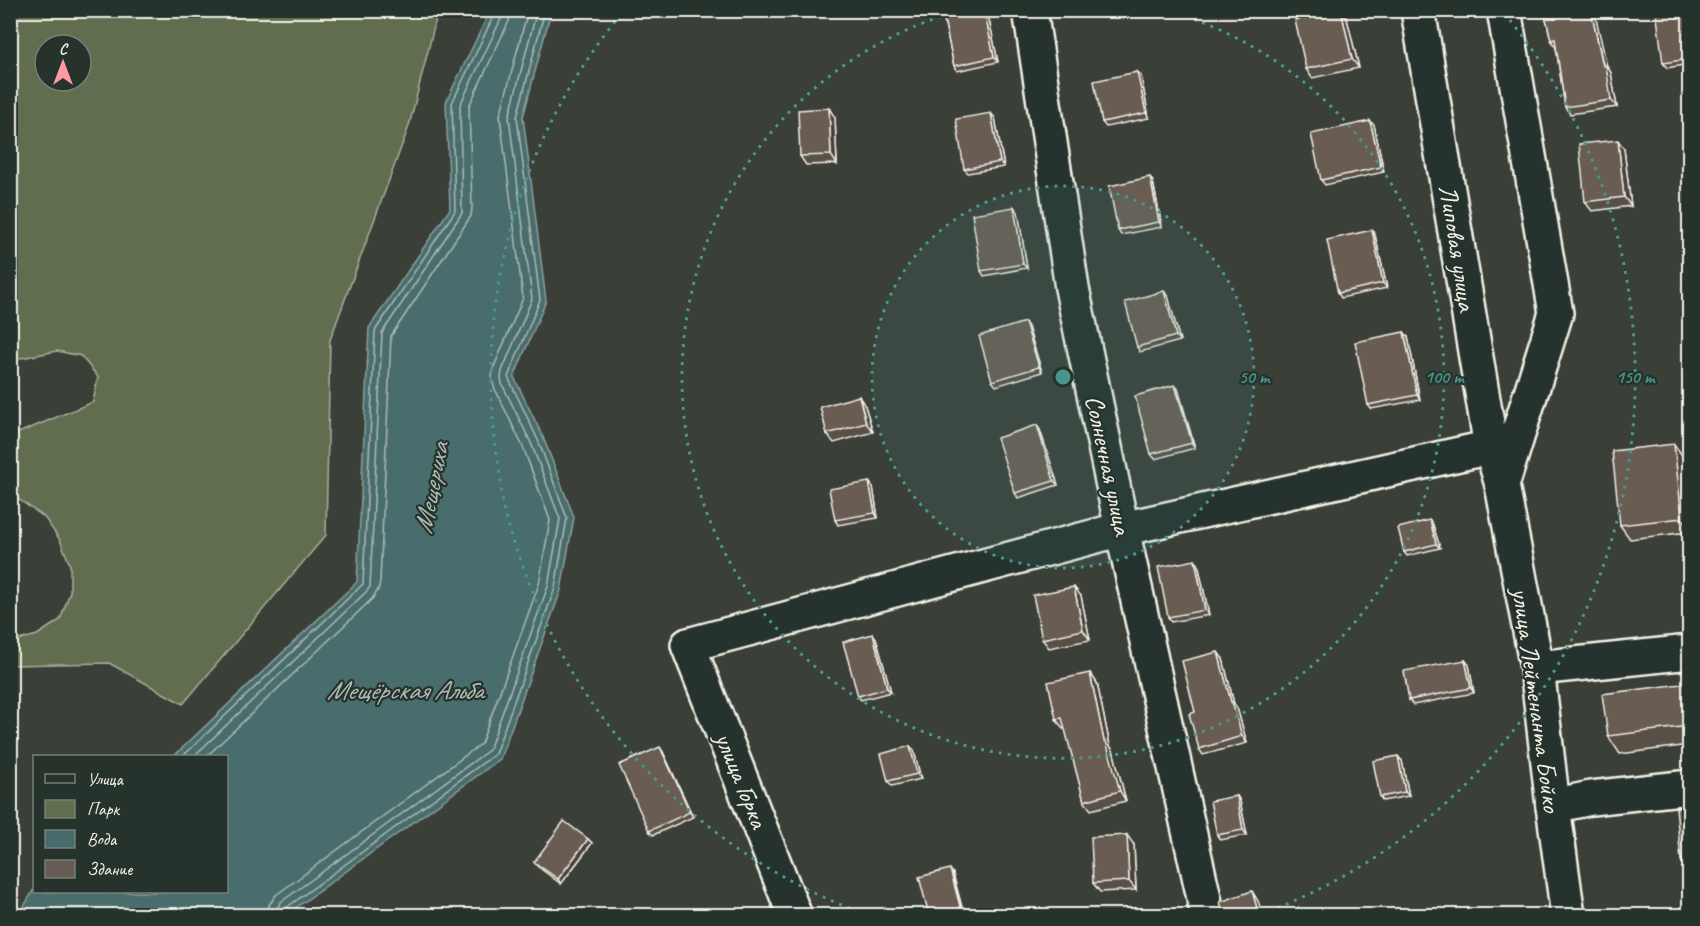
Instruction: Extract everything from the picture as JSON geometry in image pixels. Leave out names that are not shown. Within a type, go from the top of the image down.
[{"type":"street","name":"Солнечная улица","points":[[1030,10],[1072,288],[1122,529],[1208,915]]},
{"type":"street","name":"Липовая улица","points":[[1418,10],[1491,447],[1502,485]]},
{"type":"street","points":[[1502,485],[1556,313],[1504,10]]},
{"type":"street","points":[[1122,529],[1491,447]]},
{"type":"street","name":"улица Лейтенанта Бойко","points":[[1502,485],[1537,668],[1568,915]]},
{"type":"street","name":"улица Горка","points":[[795,915],[688,645],[1122,529]]},
{"type":"street","points":[[1537,668],[1689,652]]},
{"type":"street","points":[[1553,806],[1591,798],[1689,787]]},
{"type":"green space","points":[[11,10],[438,11],[409,126],[330,340],[326,535],[183,704],[109,663],[11,665],[11,642],[37,635],[60,620],[70,592],[70,565],[60,540],[44,517],[11,494],[11,436],[93,402],[98,377],[81,356],[57,351],[11,360]]},
{"type":"water","name":"Мещёрская Альба","points":[[490,11],[551,11],[523,117],[546,301],[514,377],[543,437],[574,517],[561,590],[500,759],[286,915],[19,915],[33,891],[33,893],[228,893],[228,755],[175,755],[357,582],[369,328],[450,209],[446,102]]},
{"type":"building","points":[[942,10],[984,10],[994,57],[954,66]]},
{"type":"building","points":[[1341,10],[1352,59],[1306,69],[1295,20]]},
{"type":"building","points":[[1544,10],[1591,10],[1603,66],[1606,65],[1611,100],[1565,107],[1555,39],[1551,40]]},
{"type":"building","points":[[1656,10],[1689,10],[1689,59],[1663,63]]},
{"type":"building","points":[[1137,72],[1146,113],[1102,122],[1094,81]]},
{"type":"building","points":[[829,108],[831,155],[800,156],[798,110]]},
{"type":"building","points":[[991,113],[1000,162],[964,169],[956,119]]},
{"type":"building","points":[[1370,121],[1381,167],[1321,180],[1311,134]]},
{"type":"building","points":[[1618,140],[1624,197],[1585,202],[1579,144]]},
{"type":"building","points":[[1150,177],[1159,222],[1118,230],[1109,186]]},
{"type":"building","points":[[1014,207],[1023,264],[981,271],[972,214]]},
{"type":"building","points":[[1372,230],[1383,283],[1338,293],[1327,240]]},
{"type":"building","points":[[1164,291],[1176,336],[1137,347],[1125,302]]},
{"type":"building","points":[[1025,322],[1039,367],[992,381],[979,336]]},
{"type":"building","points":[[1404,332],[1417,395],[1368,405],[1355,342]]},
{"type":"building","points":[[1175,385],[1192,443],[1151,454],[1135,396]]},
{"type":"building","points":[[859,396],[866,423],[827,434],[820,407]]},
{"type":"building","points":[[1037,425],[1054,481],[1015,493],[997,438]]},
{"type":"building","points":[[1674,444],[1682,518],[1620,525],[1612,451]]},
{"type":"building","points":[[869,482],[875,513],[835,520],[829,489]]},
{"type":"building","points":[[1430,520],[1436,544],[1404,552],[1398,528]]},
{"type":"building","points":[[1195,560],[1205,610],[1168,617],[1158,567]]},
{"type":"building","points":[[1074,587],[1083,630],[1042,639],[1033,595]]},
{"type":"building","points":[[873,634],[887,688],[858,696],[843,642]]},
{"type":"building","points":[[1218,652],[1242,736],[1199,749],[1189,714],[1195,712],[1182,661]]},
{"type":"building","points":[[1465,660],[1471,688],[1409,700],[1404,671]]},
{"type":"building","points":[[1090,673],[1104,741],[1106,741],[1120,791],[1084,801],[1062,718],[1056,719],[1048,682]]},
{"type":"building","points":[[1689,683],[1689,726],[1608,736],[1602,694]]},
{"type":"building","points":[[910,746],[917,774],[888,781],[881,754]]},
{"type":"building","points":[[660,747],[690,812],[649,831],[619,765]]},
{"type":"building","points":[[1398,756],[1405,792],[1380,797],[1373,761]]},
{"type":"building","points":[[1237,796],[1243,830],[1217,835],[1210,801]]},
{"type":"building","points":[[1689,806],[1689,859],[1681,860],[1676,808]]},
{"type":"building","points":[[564,821],[588,839],[558,879],[534,862]]},
{"type":"building","points":[[1127,835],[1129,881],[1093,883],[1091,837]]},
{"type":"building","points":[[950,869],[961,910],[941,915],[929,915],[919,877]]},
{"type":"building","points":[[1252,891],[1259,915],[1224,915],[1220,902]]},
{"type":"water label","name":"Мещериха","points":[[431,488]]}]
